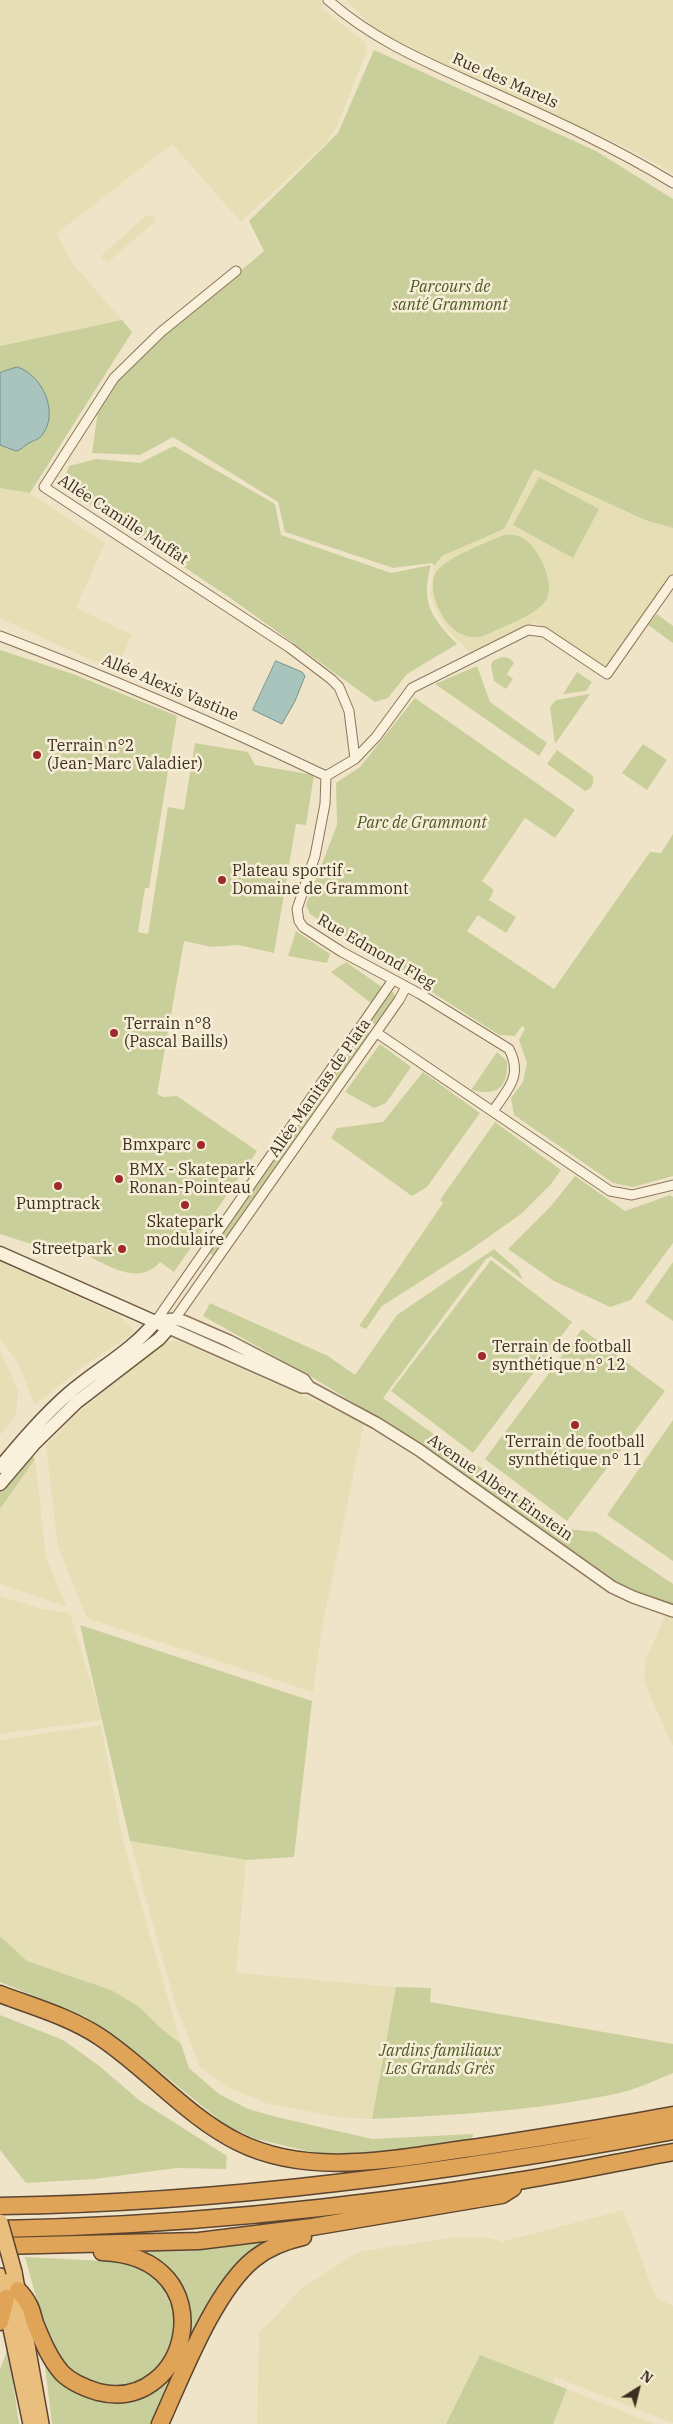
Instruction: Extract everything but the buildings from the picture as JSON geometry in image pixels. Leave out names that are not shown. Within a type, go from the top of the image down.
[{"type":"highway","points":[[0,1994],[75,2022],[100,2037],[190,2111],[223,2134],[258,2151],[293,2159],[319,2163],[376,2160],[524,2140],[673,2115]]},
{"type":"highway","points":[[0,2206],[64,2205],[196,2198],[390,2178],[673,2131]]},
{"type":"highway","points":[[0,2229],[73,2228],[223,2218],[433,2194],[526,2180],[673,2152]]},
{"type":"highway","points":[[0,2246],[199,2241],[367,2219],[502,2195],[526,2180]]},
{"type":"highway","points":[[160,2424],[217,2306],[246,2266],[270,2248],[285,2241],[350,2227],[367,2219]]},
{"type":"highway","points":[[0,2222],[7,2274],[41,2424]]},
{"type":"highway","points":[[12,2294],[30,2306],[48,2354],[63,2374],[82,2387],[109,2394],[133,2392],[152,2383],[167,2369],[179,2348],[184,2323],[178,2296],[164,2275],[142,2259],[122,2254],[68,2251],[53,2245]]},
{"type":"highway","points":[[0,2322],[12,2294]]},
{"type":"highway","points":[[12,2294],[31,2424]]},
{"type":"main road","name":"Avenue Albert Einstein","points":[[0,1253],[156,1321],[172,1323]]},
{"type":"main road","points":[[133,1311],[139,1329],[137,1341]]},
{"type":"main road","points":[[0,1484],[32,1438],[68,1394],[137,1341],[156,1321]]},
{"type":"main road","points":[[0,1467],[32,1438],[159,1339],[172,1323]]},
{"type":"street","name":"Rue des Marels","points":[[328,0],[358,24],[407,54],[584,133],[673,183]]},
{"type":"street","name":"Allée Camille Muffat","points":[[236,271],[161,332],[114,378],[44,487],[290,648],[331,679],[339,687],[348,711],[355,758]]},
{"type":"street","points":[[326,776],[355,758],[376,737],[412,688],[528,630],[538,630],[607,674],[673,580]]},
{"type":"street","name":"Allée Alexis Vastine","points":[[0,636],[97,672],[326,776]]},
{"type":"street","name":"Rue Edmond Fleg","points":[[326,776],[326,804],[315,856],[302,888],[297,909],[303,927],[509,1049],[514,1060],[514,1079],[493,1111]]},
{"type":"street","name":"Allée Manitas de Plata","points":[[156,1321],[393,980]]},
{"type":"street","name":"Allée Manitas de Plata","points":[[172,1323],[377,1033],[406,987]]},
{"type":"street","points":[[377,1033],[610,1191],[632,1195],[673,1185]]},
{"type":"street","name":"Avenue Albert Einstein","points":[[172,1323],[302,1388],[309,1387],[376,1423],[419,1450],[612,1586],[632,1597],[673,1611]]},
{"type":"shaded area","points":[[0,0],[321,0],[325,4],[321,8],[365,42],[367,51],[336,128],[325,144],[241,222],[172,144],[56,234],[73,264],[122,320],[0,346]]},
{"type":"shaded area","points":[[346,0],[673,0],[673,173],[630,149],[416,54],[371,25]]},
{"type":"shaded area","points":[[147,215],[155,217],[153,223],[107,263],[101,256]]},
{"type":"shaded area","points":[[534,469],[645,520],[673,528],[673,575],[605,672],[535,622],[471,653],[450,633],[439,616],[430,595],[434,566],[442,556],[504,529]]},
{"type":"shaded area","points":[[0,488],[30,493],[105,543],[76,608],[132,635],[115,671],[0,618]]},
{"type":"shaded area","points":[[0,1262],[118,1315],[133,1329],[131,1335],[82,1367],[35,1405],[17,1361],[0,1339]]},
{"type":"shaded area","points":[[176,1340],[364,1423],[322,1627],[313,1692],[87,1618],[58,1546],[46,1446],[74,1416],[161,1344]]},
{"type":"shaded area","points":[[0,1350],[18,1391],[16,1414],[0,1435]]},
{"type":"shaded area","points":[[35,1459],[46,1557],[67,1607],[0,1584],[0,1509]]},
{"type":"shaded area","points":[[0,1596],[42,1609],[70,1613],[102,1720],[0,1734]]},
{"type":"shaded area","points":[[665,1616],[673,1618],[673,1746],[644,1682],[646,1659]]},
{"type":"shaded area","points":[[101,1725],[122,1837],[181,2044],[138,2006],[111,1990],[27,1961],[0,1936],[0,1740]]},
{"type":"shaded area","points":[[130,1841],[246,1860],[236,1973],[396,1987],[372,2119],[338,2117],[266,2103],[229,2088],[200,2067],[175,2003]]},
{"type":"shaded area","points":[[623,2210],[656,2298],[673,2306],[673,2423],[555,2377],[553,2383],[481,2356],[446,2424],[257,2424],[259,2333],[301,2289],[358,2252],[454,2237],[491,2238],[502,2242]]},
{"type":"shaded area","points":[[567,2389],[654,2424],[553,2424]]},
{"type":"green space","name":"Parcours de santé Grammont","points":[[374,50],[596,151],[673,199],[673,528],[645,520],[534,469],[504,529],[442,556],[434,566],[432,563],[393,568],[285,532],[278,502],[173,437],[140,455],[92,453],[100,396],[114,378],[264,251],[249,221],[338,133]]},
{"type":"green space","points":[[122,320],[132,332],[30,493],[0,488],[0,346]]},
{"type":"green space","points":[[174,446],[275,504],[281,535],[391,573],[431,565],[428,578],[428,600],[435,618],[457,644],[407,674],[388,698],[375,702],[229,597],[67,489],[65,477],[69,466],[96,459],[140,463]]},
{"type":"green space","points":[[539,477],[599,509],[573,558],[513,525]]},
{"type":"green space","points":[[504,535],[520,536],[533,547],[542,561],[548,578],[549,594],[541,606],[520,620],[488,634],[475,637],[462,634],[452,627],[443,616],[433,591],[433,580],[437,571],[450,560]]},
{"type":"green space","points":[[657,614],[673,626],[673,643],[648,625]]},
{"type":"green space","points":[[0,650],[73,674],[177,716],[149,888],[145,888],[138,932],[148,934],[168,807],[184,810],[195,743],[248,752],[255,765],[314,775],[306,825],[296,824],[274,953],[238,945],[211,947],[184,941],[157,1094],[163,1097],[177,1096],[257,1151],[174,1272],[160,1262],[150,1270],[140,1273],[129,1273],[118,1270],[72,1249],[46,1248],[0,1234]]},
{"type":"green space","points":[[502,657],[509,658],[514,663],[507,674],[513,679],[506,689],[494,681],[491,666],[493,661]]},
{"type":"green space","points":[[477,666],[490,702],[547,743],[539,756],[435,684]]},
{"type":"green space","points":[[577,672],[592,682],[586,691],[563,694]]},
{"type":"green space","points":[[590,694],[555,744],[550,707],[556,700]]},
{"type":"green space","name":"Parc de Grammont","points":[[415,698],[575,810],[555,838],[525,818],[482,881],[494,890],[489,900],[516,917],[506,933],[478,915],[467,931],[554,989],[650,852],[661,853],[673,834],[673,1176],[633,1187],[613,1183],[514,1115],[511,1098],[523,1082],[527,1063],[519,1040],[525,1028],[522,1026],[515,1036],[499,1035],[310,914],[306,905],[337,825],[336,783],[360,767]]},
{"type":"green space","points":[[643,744],[667,760],[647,790],[622,773]]},
{"type":"green space","points":[[557,750],[593,776],[593,783],[589,789],[585,791],[547,764]]},
{"type":"green space","points":[[296,931],[330,954],[327,963],[288,956]]},
{"type":"green space","points":[[346,962],[382,987],[372,1004],[331,972]]},
{"type":"green space","points":[[393,992],[396,997],[377,1024],[374,1024],[371,1019],[389,993]]},
{"type":"green space","points":[[363,1029],[371,1034],[330,1091],[323,1086]]},
{"type":"green space","points":[[380,1044],[411,1067],[386,1103],[374,1108],[345,1092]]},
{"type":"green space","points":[[497,1052],[507,1061],[507,1071],[503,1084],[494,1091],[480,1092],[471,1090]]},
{"type":"green space","points":[[423,1072],[480,1113],[427,1187],[412,1196],[331,1138],[337,1128],[383,1122]]},
{"type":"green space","points":[[318,1096],[324,1101],[215,1256],[208,1252]]},
{"type":"green space","points":[[495,1122],[561,1170],[551,1184],[521,1214],[473,1248],[382,1306],[366,1329],[359,1326],[443,1203],[440,1200]]},
{"type":"green space","points":[[575,1176],[625,1211],[670,1195],[673,1197],[673,1243],[631,1300],[610,1307],[554,1281],[508,1249],[551,1206]]},
{"type":"green space","points":[[494,1249],[518,1270],[523,1280],[491,1256],[486,1259],[383,1398],[567,1529],[596,1532],[673,1584],[673,1606],[634,1591],[606,1577],[403,1433],[310,1376],[203,1316],[210,1303],[328,1356],[355,1375],[397,1315]]},
{"type":"green space","name":"Terrain de football synthétique n° 12","points":[[491,1260],[572,1322],[473,1453],[391,1391]]},
{"type":"green space","points":[[673,1262],[673,1321],[645,1302]]},
{"type":"green space","name":"Terrain de football synthétique n° 11","points":[[582,1329],[665,1391],[567,1521],[485,1459]]},
{"type":"green space","points":[[673,1420],[673,1561],[607,1515]]},
{"type":"green space","points":[[32,1455],[35,1459],[0,1509],[0,1491],[27,1457]]},
{"type":"green space","points":[[80,1625],[312,1701],[294,1857],[246,1860],[130,1841]]},
{"type":"green space","points":[[0,1936],[27,1961],[111,1990],[138,2006],[181,2044],[189,2068],[219,2094],[248,2109],[372,2139],[473,2134],[472,2140],[369,2154],[316,2153],[256,2139],[227,2126],[123,2042],[86,2017],[0,1982]]},
{"type":"green space","name":"Jardins familiaux Les Grands Grès","points":[[396,1987],[431,1988],[430,2002],[673,2044],[673,2073],[626,2091],[558,2104],[465,2114],[372,2119]]},
{"type":"green space","points":[[0,2015],[63,2040],[98,2065],[139,2100],[227,2156],[226,2169],[176,2168],[95,2179],[26,2183],[0,2150]]},
{"type":"green space","points":[[268,2242],[250,2254],[154,2424],[52,2424],[44,2358],[67,2382],[149,2390],[188,2327],[142,2250]]},
{"type":"green space","points":[[25,2257],[125,2262],[150,2273],[162,2285],[178,2322],[170,2350],[154,2373],[140,2381],[126,2385],[100,2384],[71,2372],[45,2330]]},
{"type":"green space","points":[[8,2348],[19,2424],[0,2424],[0,2370]]},
{"type":"green space","points":[[480,2355],[567,2389],[553,2424],[446,2424]]},
{"type":"water","points":[[17,367],[34,377],[41,386],[49,406],[49,416],[47,426],[41,437],[16,451],[0,445],[0,373]]},
{"type":"water","points":[[276,661],[302,672],[305,676],[295,701],[282,724],[253,710]]},
{"type":"place","name":"Terrain n°2 (Jean-Marc Valadier)","points":[[37,755]]},
{"type":"place","name":"Plateau sportif - Domaine de Grammont","points":[[222,880]]},
{"type":"place","name":"Terrain n°8 (Pascal Baills)","points":[[114,1033]]},
{"type":"place","name":"Bmxparc","points":[[201,1145]]},
{"type":"place","name":"BMX - Skatepark Ronan-Pointeau","points":[[119,1179]]},
{"type":"place","name":"Pumptrack","points":[[58,1186]]},
{"type":"place","name":"Skatepark modulaire","points":[[185,1205]]},
{"type":"place","name":"Streetpark","points":[[122,1249]]},
{"type":"place","name":"Terrain de football synthétique n° 12","points":[[482,1356]]},
{"type":"place","name":"Terrain de football synthétique n° 11","points":[[575,1425]]}]
